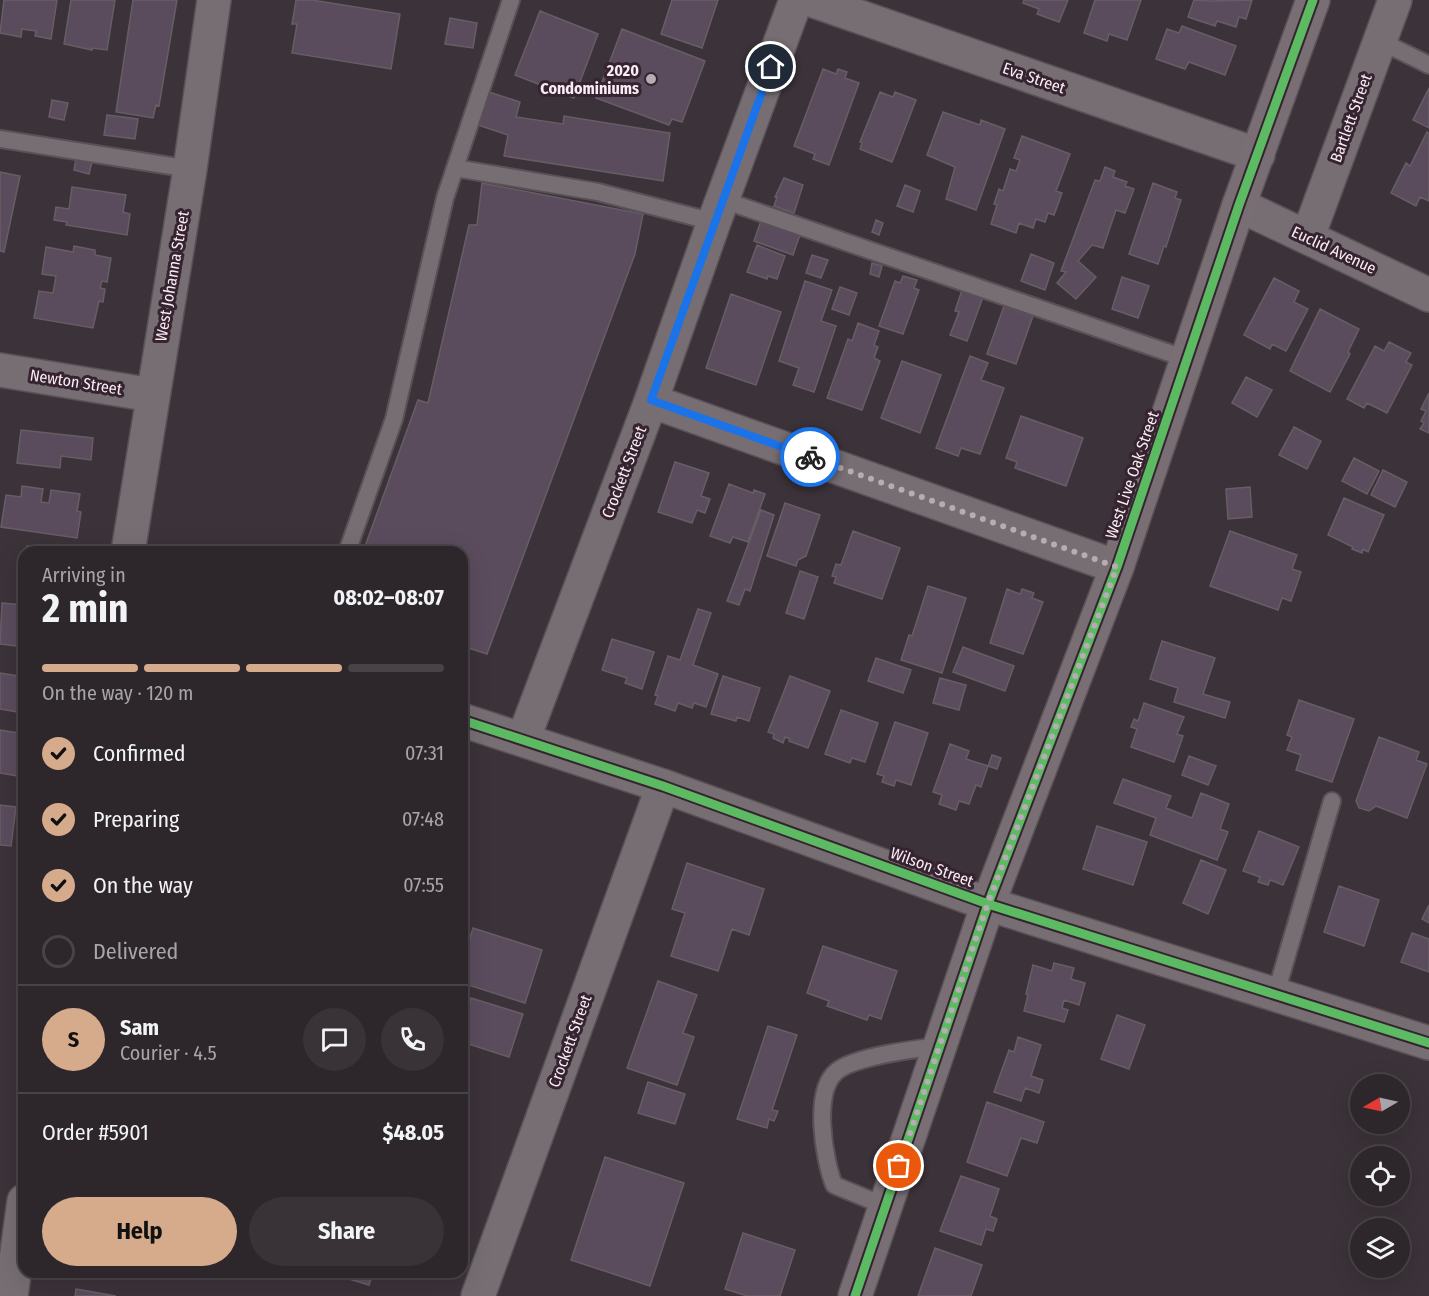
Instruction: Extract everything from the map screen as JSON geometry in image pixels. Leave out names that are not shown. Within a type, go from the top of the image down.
[{"type":"street","name":"West Johanna Street","points":[[129,546],[190,169],[214,0]]},
{"type":"street","name":"Crockett Street","points":[[523,740],[651,400],[796,0]]},
{"type":"street","name":"Eva Street","points":[[811,0],[1258,156]]},
{"type":"street","name":"West Live Oak Street","points":[[855,1296],[988,903],[1117,567],[1239,205],[1313,0]]},
{"type":"street","name":"Bartlett Street","points":[[1308,236],[1395,0]]},
{"type":"street","name":"Euclid Avenue","points":[[1239,205],[1429,295]]},
{"type":"street","name":"Newton Street","points":[[0,370],[152,395]]},
{"type":"street","points":[[651,400],[1117,567]]},
{"type":"street","name":"Wilson Street","points":[[468,722],[663,786],[988,903],[1429,1043]]},
{"type":"street","name":"Crockett Street","points":[[478,1296],[663,786]]},
{"type":"street","points":[[11,1296],[18,1245]]},
{"type":"lane","points":[[348,546],[394,419],[445,198],[511,0]]},
{"type":"lane","points":[[1380,41],[1429,65]]},
{"type":"lane","points":[[0,139],[190,169]]},
{"type":"lane","points":[[455,168],[718,211],[1187,359]]},
{"type":"lane","points":[[1276,993],[1332,801]]},
{"type":"lane","points":[[885,1206],[834,1185],[821,1123],[821,1108],[828,1085],[834,1073],[844,1066],[898,1051],[940,1046]]},
{"type":"building","points":[[4,0],[57,0],[51,39],[35,36],[36,31],[22,29],[21,37],[0,33]]},
{"type":"building","points":[[71,0],[115,0],[107,50],[92,48],[92,50],[64,44]]},
{"type":"building","points":[[133,0],[177,0],[159,106],[156,105],[153,118],[116,112]]},
{"type":"building","points":[[296,0],[312,0],[400,14],[391,69],[292,53],[297,24],[292,24]]},
{"type":"building","name":"2020 Condominiums","points":[[672,0],[718,0],[702,48],[661,34]]},
{"type":"building","points":[[1024,0],[1068,0],[1059,22],[1037,14],[1039,9],[1023,3]]},
{"type":"building","points":[[1095,0],[1141,0],[1127,40],[1109,34],[1107,41],[1084,33]]},
{"type":"building","points":[[1194,0],[1252,0],[1246,19],[1239,17],[1236,27],[1217,21],[1215,26],[1188,17]]},
{"type":"building","name":"2020 Condominiums","points":[[540,11],[598,34],[574,98],[515,75]]},
{"type":"building","points":[[450,18],[477,23],[473,48],[445,44]]},
{"type":"building","points":[[1182,26],[1236,46],[1225,75],[1189,62],[1185,69],[1156,59],[1167,29],[1179,33]]},
{"type":"building","name":"2020 Condominiums","points":[[622,29],[705,61],[682,122],[672,119],[669,125],[596,98]]},
{"type":"building","points":[[823,69],[836,74],[838,69],[847,72],[845,78],[859,83],[829,165],[813,159],[815,154],[794,146]]},
{"type":"building","points":[[1429,88],[1429,128],[1413,120]]},
{"type":"building","points":[[489,92],[520,102],[516,117],[563,124],[564,116],[670,133],[663,181],[504,156],[508,135],[478,125]]},
{"type":"building","points":[[880,92],[893,97],[895,92],[916,100],[892,162],[860,149],[862,143],[860,142]]},
{"type":"building","points":[[52,100],[68,103],[64,120],[49,117]]},
{"type":"building","points":[[943,112],[980,125],[981,120],[1005,129],[976,210],[946,199],[955,167],[927,155]]},
{"type":"building","points":[[107,115],[138,119],[135,139],[104,135]]},
{"type":"building","points":[[1427,132],[1429,133],[1429,201],[1420,197],[1416,206],[1391,193],[1406,163],[1410,166]]},
{"type":"building","points":[[1022,136],[1070,154],[1056,191],[1062,193],[1054,215],[1048,213],[1045,222],[1036,219],[1033,228],[1019,223],[1016,233],[991,224],[999,189],[1003,191],[1010,169],[1016,171],[1020,160],[1014,158]]},
{"type":"building","points":[[76,159],[92,162],[89,174],[74,170]]},
{"type":"building","points":[[1105,167],[1115,171],[1113,177],[1127,182],[1125,186],[1134,189],[1125,213],[1116,210],[1103,248],[1092,245],[1078,261],[1096,277],[1076,299],[1057,283],[1066,272],[1061,271],[1095,180],[1100,181]]},
{"type":"building","points":[[0,172],[20,176],[4,252],[0,251]]},
{"type":"building","points":[[784,178],[803,185],[794,213],[774,206],[777,197],[775,197]]},
{"type":"building","points":[[482,183],[643,214],[635,254],[487,654],[468,648],[468,546],[365,546],[418,400],[428,403],[469,225],[477,225]]},
{"type":"building","points":[[1153,183],[1177,192],[1175,198],[1181,200],[1158,264],[1129,254]]},
{"type":"building","points":[[905,185],[920,191],[913,212],[897,206]]},
{"type":"building","points":[[72,187],[126,195],[123,212],[130,214],[127,235],[66,225],[67,222],[54,220],[56,207],[69,209]]},
{"type":"building","points":[[762,218],[801,232],[793,255],[754,241]]},
{"type":"building","points":[[876,220],[883,223],[879,235],[872,232]]},
{"type":"building","points":[[757,245],[785,256],[777,279],[768,276],[767,279],[747,272]]},
{"type":"building","points":[[74,246],[95,250],[95,255],[111,258],[107,282],[102,281],[100,288],[105,289],[103,302],[99,301],[93,328],[34,318],[39,291],[53,293],[56,276],[42,274],[46,247],[73,252]]},
{"type":"building","points":[[1031,254],[1054,263],[1045,290],[1021,281]]},
{"type":"building","points":[[812,255],[828,260],[821,278],[806,273]]},
{"type":"building","points":[[872,263],[882,266],[879,277],[870,274]]},
{"type":"building","points":[[903,276],[917,280],[914,288],[919,290],[903,334],[879,326],[895,281],[900,283]]},
{"type":"building","points":[[1122,277],[1149,286],[1138,318],[1112,309]]},
{"type":"building","points":[[1274,278],[1299,291],[1294,302],[1308,309],[1286,351],[1272,344],[1270,349],[1244,335]]},
{"type":"building","points":[[805,281],[832,290],[821,321],[836,326],[814,392],[793,385],[799,368],[779,361]]},
{"type":"building","points":[[840,287],[857,293],[849,315],[832,309]]},
{"type":"building","points":[[962,290],[983,297],[967,341],[950,335],[959,312],[955,311]]},
{"type":"building","points":[[731,294],[781,312],[756,385],[706,368]]},
{"type":"building","points":[[1004,306],[1033,316],[1016,364],[987,354]]},
{"type":"building","points":[[1320,309],[1359,329],[1348,352],[1350,354],[1330,392],[1290,371]]},
{"type":"building","points":[[858,323],[879,331],[874,345],[878,347],[874,358],[880,361],[862,410],[827,398],[848,339],[852,341]]},
{"type":"building","points":[[1389,342],[1411,353],[1406,362],[1412,365],[1387,413],[1367,403],[1364,408],[1347,399],[1375,346],[1384,351]]},
{"type":"building","points":[[970,356],[988,363],[981,380],[1004,388],[980,454],[961,448],[958,456],[936,448]]},
{"type":"building","points":[[902,361],[941,375],[920,433],[881,418]]},
{"type":"building","points":[[1246,377],[1272,390],[1257,417],[1232,403]]},
{"type":"building","points":[[1429,393],[1429,433],[1420,429],[1424,423],[1421,421],[1426,411],[1421,409]]},
{"type":"building","points":[[1021,416],[1083,438],[1066,486],[1015,468],[1017,462],[1006,458]]},
{"type":"building","points":[[1294,427],[1321,441],[1307,469],[1279,455]]},
{"type":"building","points":[[21,430],[93,438],[91,460],[61,456],[60,468],[17,463]]},
{"type":"building","points":[[1354,458],[1379,471],[1367,494],[1342,481]]},
{"type":"building","points":[[675,462],[709,473],[701,496],[710,499],[705,513],[697,510],[692,523],[658,512]]},
{"type":"building","points":[[1383,470],[1407,482],[1395,507],[1371,495]]},
{"type":"building","points":[[729,484],[753,493],[754,490],[765,494],[748,542],[733,537],[730,543],[710,536]]},
{"type":"building","points":[[22,486],[43,489],[41,502],[49,503],[51,490],[80,494],[77,511],[81,512],[77,538],[1,527],[6,495],[21,497]]},
{"type":"building","points":[[1250,487],[1252,517],[1228,519],[1226,489]]},
{"type":"building","points":[[1344,498],[1384,515],[1368,552],[1363,549],[1362,553],[1352,549],[1353,547],[1328,535]]},
{"type":"building","points":[[785,503],[820,515],[806,556],[798,560],[796,566],[767,556]]},
{"type":"building","points":[[761,510],[774,515],[750,591],[745,589],[739,605],[727,601]]},
{"type":"building","points":[[853,531],[900,548],[882,599],[834,583],[836,577],[832,576],[836,564],[841,565]]},
{"type":"building","points":[[1230,531],[1297,555],[1292,569],[1301,572],[1291,601],[1282,598],[1278,610],[1210,586]]},
{"type":"building","points":[[800,571],[818,577],[804,619],[786,613]]},
{"type":"building","points":[[928,586],[966,598],[942,673],[901,660],[909,635],[912,636]]},
{"type":"building","points":[[1007,589],[1020,594],[1022,589],[1034,593],[1032,598],[1043,602],[1023,654],[990,643]]},
{"type":"building","points":[[2,603],[18,604],[18,646],[0,644]]},
{"type":"building","points":[[698,609],[711,613],[693,665],[718,674],[706,707],[694,703],[692,708],[678,703],[675,711],[655,704],[658,696],[655,695],[668,656],[680,660]]},
{"type":"building","points":[[612,639],[654,652],[642,689],[625,683],[627,678],[602,670]]},
{"type":"building","points":[[1162,641],[1215,658],[1203,694],[1230,702],[1225,718],[1174,702],[1178,688],[1150,679]]},
{"type":"building","points":[[963,647],[1014,666],[1005,691],[953,672]]},
{"type":"building","points":[[876,658],[911,670],[903,693],[868,681]]},
{"type":"building","points":[[0,673],[18,676],[18,712],[0,709]]},
{"type":"building","points":[[723,676],[760,688],[749,721],[737,717],[736,721],[711,714]]},
{"type":"building","points":[[790,676],[830,691],[808,748],[789,741],[790,739],[785,737],[783,743],[773,738],[774,734],[768,732]]},
{"type":"building","points":[[940,678],[966,685],[959,710],[933,703]]},
{"type":"building","points":[[1299,700],[1354,719],[1332,782],[1296,770],[1301,755],[1287,750],[1292,737],[1287,735]]},
{"type":"building","points":[[1144,703],[1184,717],[1177,734],[1183,736],[1174,762],[1131,747],[1137,729],[1131,727],[1134,719],[1138,721]]},
{"type":"building","points":[[841,710],[878,723],[865,762],[852,758],[850,763],[825,754]]},
{"type":"building","points":[[895,722],[928,733],[911,785],[896,780],[894,786],[882,782],[884,776],[877,774]]},
{"type":"building","points":[[0,730],[18,733],[18,776],[0,773]]},
{"type":"building","points":[[1379,737],[1419,752],[1416,760],[1427,764],[1407,818],[1376,806],[1369,811],[1359,808],[1356,801]]},
{"type":"building","points":[[950,744],[969,751],[966,759],[988,766],[981,787],[976,785],[969,804],[959,801],[956,810],[939,804],[942,795],[933,792]]},
{"type":"building","points":[[992,755],[1001,758],[997,769],[988,766]]},
{"type":"building","points":[[1189,756],[1216,766],[1208,785],[1182,775]]},
{"type":"building","points":[[1123,779],[1171,796],[1166,808],[1192,818],[1201,793],[1229,804],[1220,829],[1228,832],[1217,860],[1150,835],[1156,818],[1114,803]]},
{"type":"building","points":[[0,805],[16,807],[11,846],[0,845]]},
{"type":"building","points":[[1097,826],[1147,842],[1133,885],[1083,869]]},
{"type":"building","points":[[1259,831],[1299,847],[1283,885],[1270,880],[1268,885],[1258,882],[1260,877],[1243,871]]},
{"type":"building","points":[[1201,860],[1226,870],[1208,914],[1183,903]]},
{"type":"building","points":[[687,863],[764,889],[749,935],[732,929],[718,971],[671,956],[685,913],[672,909]]},
{"type":"building","points":[[1339,886],[1379,900],[1364,946],[1324,932]]},
{"type":"building","points":[[1429,905],[1429,923],[1422,919]]},
{"type":"building","points":[[473,928],[542,950],[525,1003],[468,985],[468,944]]},
{"type":"building","points":[[1412,933],[1429,939],[1429,972],[1401,962]]},
{"type":"building","points":[[823,946],[897,971],[881,1019],[869,1015],[867,1020],[827,1006],[829,1001],[807,993]]},
{"type":"building","points":[[1054,963],[1074,968],[1071,979],[1085,983],[1079,1005],[1064,1000],[1062,1008],[1068,1010],[1064,1022],[1024,1011],[1033,965],[1052,971]]},
{"type":"building","points":[[658,981],[697,995],[683,1033],[694,1037],[677,1085],[627,1068]]},
{"type":"building","points":[[471,998],[523,1014],[509,1057],[468,1044],[468,1008]]},
{"type":"building","points":[[1117,1015],[1145,1025],[1129,1069],[1101,1059]]},
{"type":"building","points":[[768,1026],[797,1035],[772,1110],[778,1111],[774,1121],[769,1119],[767,1128],[737,1119]]},
{"type":"building","points":[[1018,1037],[1041,1045],[1031,1076],[1043,1080],[1039,1093],[1025,1088],[1021,1101],[994,1092],[1009,1050],[1014,1052]]},
{"type":"building","points":[[648,1082],[685,1094],[675,1124],[638,1113]]},
{"type":"building","points":[[987,1102],[1044,1122],[1037,1143],[1021,1138],[1007,1176],[967,1162]]},
{"type":"building","points":[[605,1157],[684,1183],[650,1286],[571,1260]]},
{"type":"building","points":[[961,1176],[999,1189],[990,1216],[997,1219],[993,1231],[986,1229],[981,1245],[940,1231]]},
{"type":"building","points":[[743,1233],[795,1250],[780,1296],[747,1296],[725,1289]]},
{"type":"building","points":[[935,1248],[982,1265],[971,1296],[918,1296]]},
{"type":"building","points":[[346,1278],[371,1278],[369,1285]]},
{"type":"building","points":[[76,1289],[116,1296],[75,1296]]},
{"type":"cycle path","points":[[855,1296],[988,904],[1117,567],[1239,205],[1313,0]]},
{"type":"cycle path","points":[[468,722],[663,786],[988,904],[1429,1043]]},
{"type":"way so far","points":[[810,457],[1117,567],[988,903],[899,1166]]},
{"type":"place","name":"2020 Condominiums","points":[[651,79]]},
{"type":"route","points":[[771,67],[651,400],[810,457]]}]
